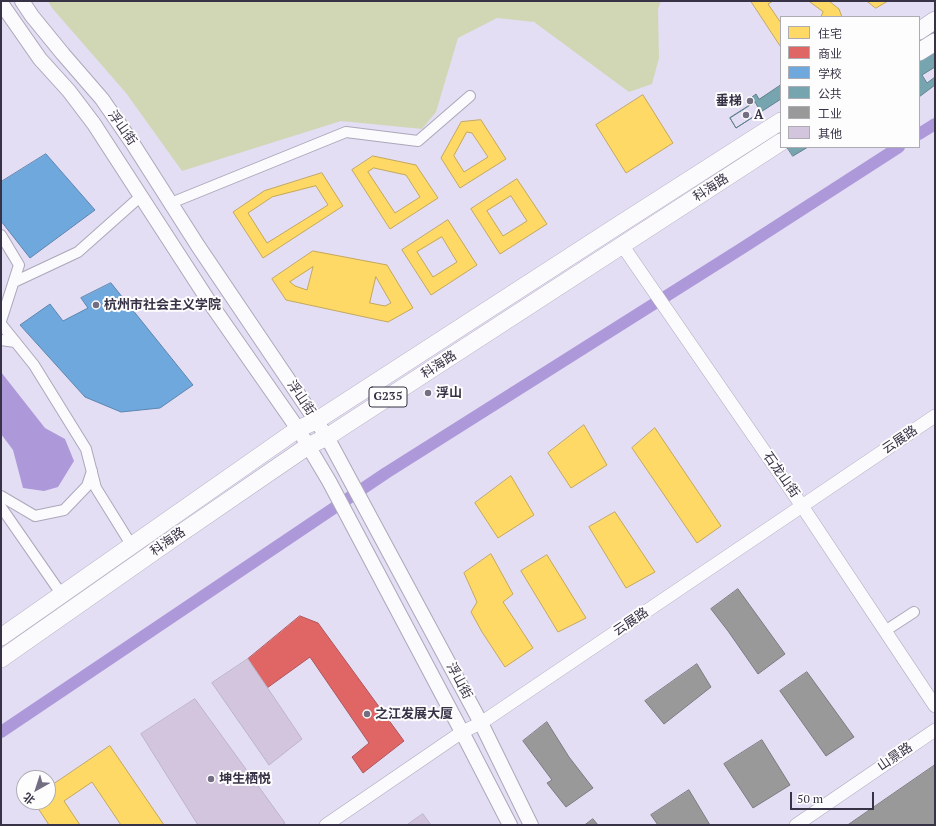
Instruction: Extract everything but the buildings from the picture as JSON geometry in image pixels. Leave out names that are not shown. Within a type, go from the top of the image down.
[{"type":"highway","points":[[920,30],[935,20]]},
{"type":"highway","points":[[920,51],[935,42]]},
{"type":"highway","name":"科海路","points":[[1,637],[298,429],[316,421],[780,122]]},
{"type":"highway","name":"科海路","points":[[1,659],[308,446],[327,437],[780,143]]},
{"type":"main road","name":"浮山街","points":[[22,1],[58,49],[102,99],[134,144],[198,246],[327,437],[481,723],[531,825]]},
{"type":"main road","name":"浮山街","points":[[1,3],[40,59],[69,91],[94,124],[208,300],[298,429],[329,481],[510,825]]},
{"type":"street","points":[[171,203],[346,132],[418,141],[470,96]]},
{"type":"street","points":[[14,282],[78,252],[141,196]]},
{"type":"street","points":[[1,235],[19,265],[1,321]]},
{"type":"street","name":"石龙山街","points":[[622,246],[647,280],[802,506],[935,706]]},
{"type":"street","points":[[1,324],[34,365],[86,449],[96,488],[132,546]]},
{"type":"street","points":[[1,340],[15,342]]},
{"type":"street","name":"云展路","points":[[326,825],[462,732],[481,723],[935,416]]},
{"type":"street","points":[[1,496],[35,516],[64,510],[87,486],[92,471]]},
{"type":"street","points":[[1,507],[62,595]]},
{"type":"street","points":[[885,631],[914,612]]},
{"type":"street","name":"山景路","points":[[798,825],[935,730]]},
{"type":"green space","points":[[48,1],[661,1],[658,9],[659,58],[652,84],[629,92],[534,22],[497,18],[458,38],[436,112],[422,129],[341,121],[182,171],[126,93],[52,8]]},
{"type":"shaded area","points":[[1,372],[45,428],[65,439],[74,461],[58,487],[44,491],[23,488],[13,450],[1,434]]},
{"type":"waterway","points":[[920,133],[935,124]]},
{"type":"waterway","points":[[1,732],[386,473],[744,247],[897,148]]},
{"type":"place","name":"垂梯","points":[[750,101]]},
{"type":"place","name":"A","points":[[746,115]]},
{"type":"place","name":"杭州市社会主义学院","points":[[96,305]]},
{"type":"place","name":"浮山","points":[[428,393]]},
{"type":"place","name":"之江发展大厦","points":[[367,714]]},
{"type":"place","name":"坤生栖悦","points":[[211,779]]}]
